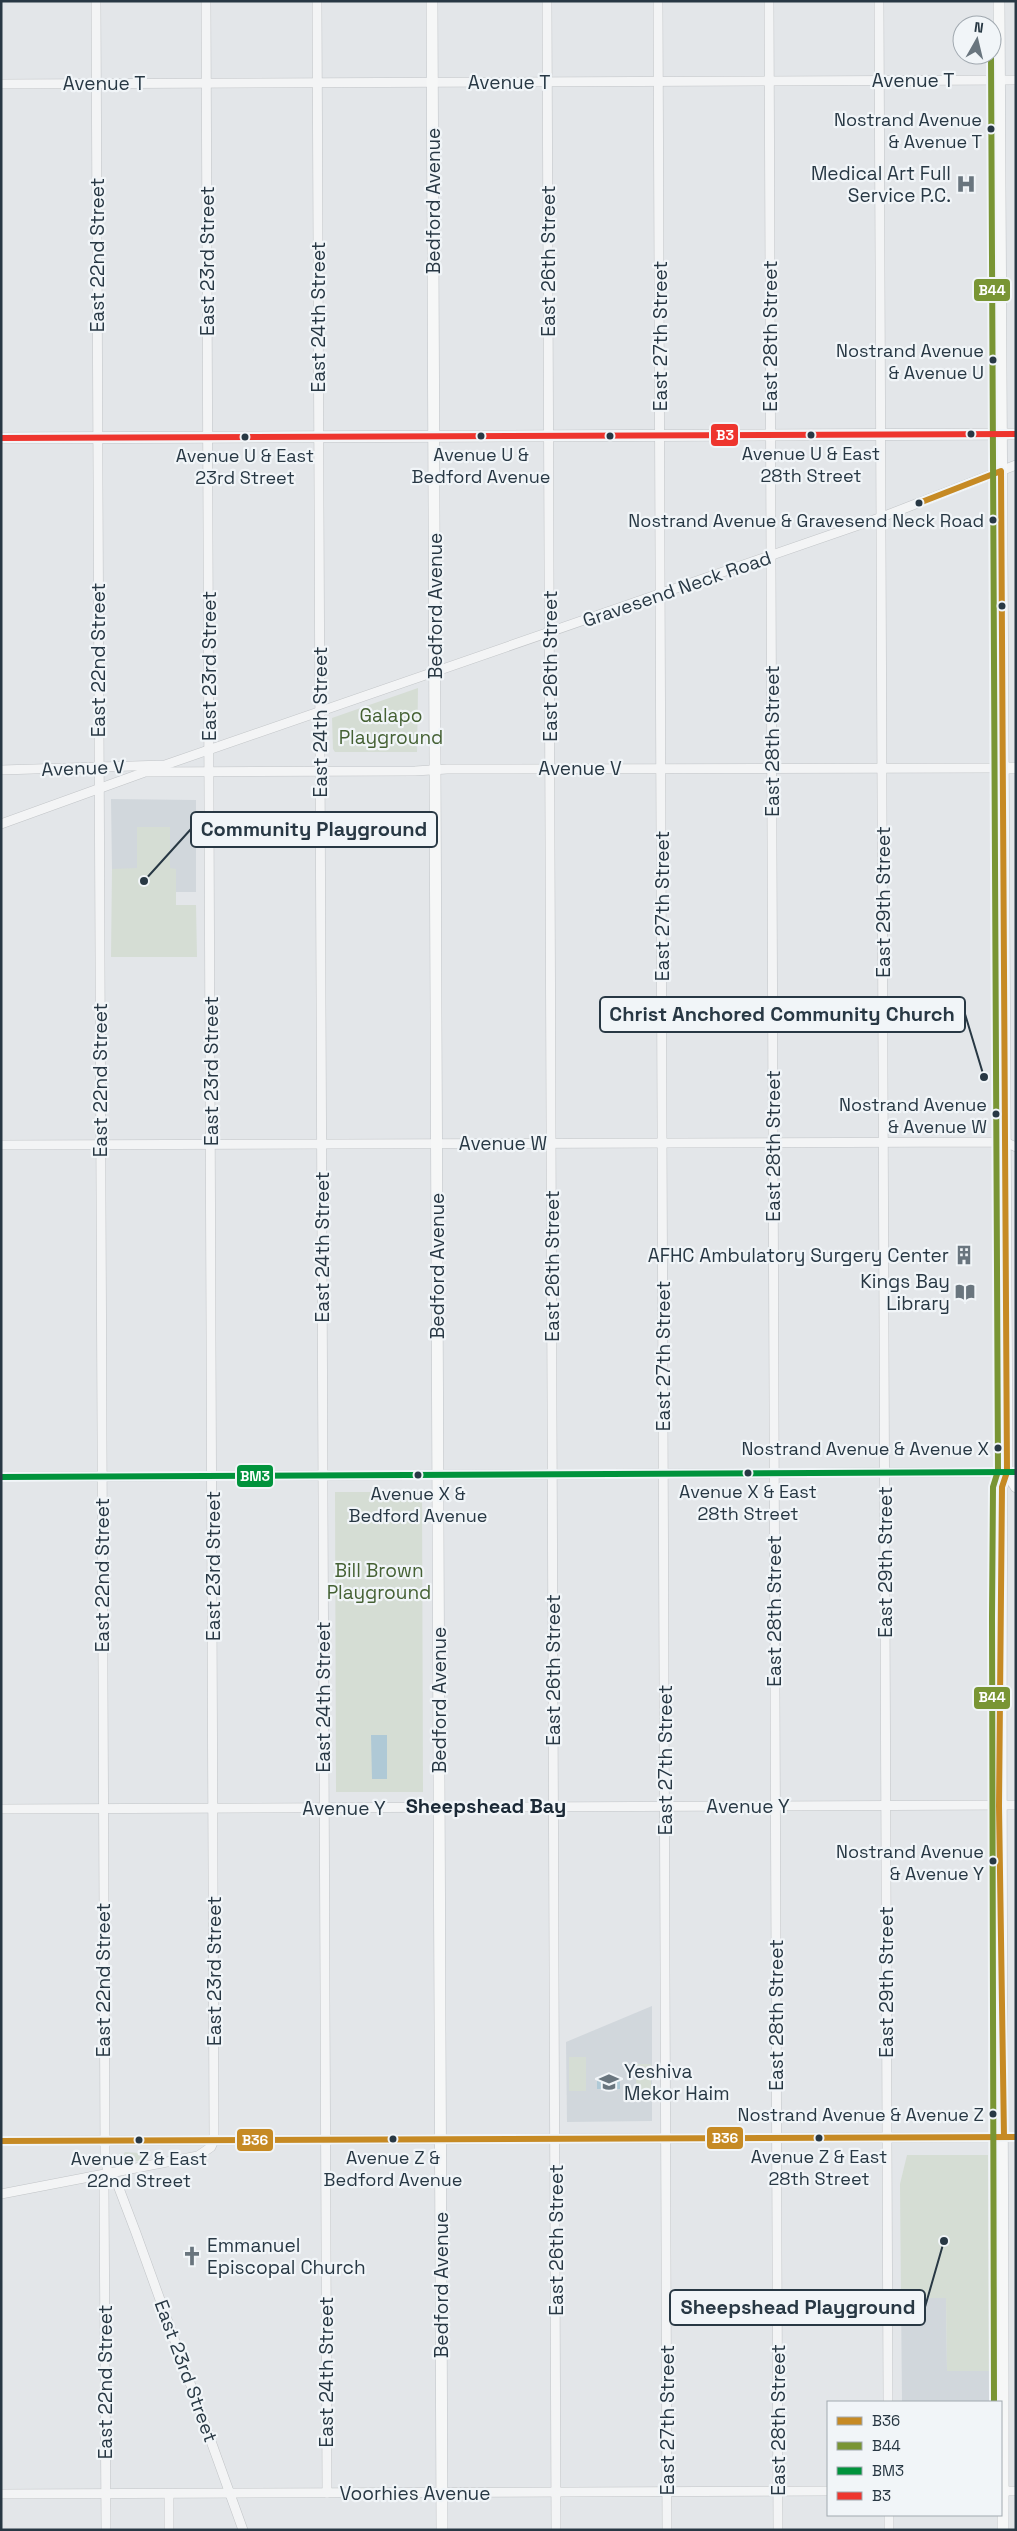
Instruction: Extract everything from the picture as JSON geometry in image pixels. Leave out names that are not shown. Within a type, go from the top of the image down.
[{"type":"main road","name":"Bedford Avenue","points":[[432,1],[442,2530]]},
{"type":"main road","points":[[999,1],[1003,768],[1012,1141],[1011,1472],[1016,1487]]},
{"type":"main road","points":[[1,438],[1016,434]]},
{"type":"main road","name":"Avenue V","points":[[1003,768],[1016,768]]},
{"type":"main road","points":[[1003,2530],[1004,2137],[999,1806],[1002,1487],[1011,1472]]},
{"type":"street","name":"East 22nd Street","points":[[96,1],[102,1809],[105,2159]]},
{"type":"street","name":"East 23rd Street","points":[[206,1],[214,2140]]},
{"type":"street","name":"East 24th Street","points":[[317,1],[327,2493]]},
{"type":"street","name":"East 26th Street","points":[[547,1],[556,2530]]},
{"type":"street","name":"East 27th Street","points":[[658,1],[667,2530]]},
{"type":"street","name":"East 28th Street","points":[[769,1],[778,2530]]},
{"type":"street","name":"East 29th Street","points":[[879,1],[888,2401]]},
{"type":"street","name":"Avenue T","points":[[1,84],[1016,80]]},
{"type":"street","name":"Gravesend Neck Road","points":[[165,765],[882,517],[1016,464]]},
{"type":"street","name":"Avenue V","points":[[1,770],[165,765]]},
{"type":"street","name":"Avenue V","points":[[99,790],[145,772],[320,772],[550,768],[1003,768]]},
{"type":"street","points":[[1,824],[99,790]]},
{"type":"street","name":"Avenue W","points":[[1,1145],[1012,1141]]},
{"type":"street","points":[[1,1477],[1011,1472]]},
{"type":"street","name":"Avenue Y","points":[[1,1809],[1016,1805]]},
{"type":"street","points":[[1,2141],[1016,2137]]},
{"type":"street","points":[[1,2194],[198,2156],[211,2147],[214,2140]]},
{"type":"street","name":"East 23rd Street","points":[[105,2159],[108,2174],[117,2183],[133,2225],[243,2530]]},
{"type":"street","name":"East 22nd Street","points":[[106,2530],[104,2186],[108,2174]]},
{"type":"street","name":"Voorhies Avenue","points":[[1,2494],[827,2491]]},
{"type":"street","points":[[1002,2491],[1016,2491]]},
{"type":"street","points":[[169,2494],[169,2530]]},
{"type":"street","points":[[889,2516],[889,2530]]},
{"type":"shaded area","points":[[111,799],[196,800],[196,892],[176,892],[176,869],[170,869],[169,827],[137,869],[112,869]]},
{"type":"shaded area","name":"Yeshiva Mekor Haim","points":[[652,2006],[652,2121],[567,2122],[566,2042]]},
{"type":"shaded area","points":[[901,2298],[946,2298],[947,2371],[989,2371],[989,2401],[902,2401]]},
{"type":"green space","name":"Galapo Playground","points":[[418,688],[417,752],[335,752],[333,749],[332,718]]},
{"type":"green space","points":[[137,827],[170,827],[170,868],[176,869],[176,905],[196,905],[197,957],[111,957],[112,869],[137,868]]},
{"type":"green space","name":"Bill Brown Playground","points":[[335,1492],[422,1492],[423,1792],[336,1792]]},
{"type":"green space","points":[[569,2057],[586,2057],[586,2091],[569,2091]]},
{"type":"green space","points":[[636,2064],[651,2064],[651,2094],[636,2094]]},
{"type":"green space","points":[[125,2152],[139,2153],[143,2158],[138,2161],[124,2162],[122,2157]]},
{"type":"green space","points":[[907,2155],[988,2155],[989,2371],[947,2371],[946,2298],[901,2298],[900,2184]]},
{"type":"water","points":[[371,1735],[387,1735],[387,1779],[372,1779]]},
{"type":"water","points":[[597,2078],[620,2078],[620,2089],[597,2089]]},
{"type":"transit line","name":"B44","points":[[991,65],[998,1471],[993,1487],[992,1617],[994,2401]]},
{"type":"transit line","name":"B3","points":[[1,438],[1016,434]]},
{"type":"transit line","name":"B36","points":[[919,503],[1001,471],[1007,1472],[1002,1487],[999,1806],[1004,2137]]},
{"type":"transit line","name":"BM3","points":[[1,1477],[1016,1472]]},
{"type":"transit line","name":"B36","points":[[1,2141],[1016,2137]]},
{"type":"place","name":"Nostrand Avenue & Avenue T","points":[[991,129]]},
{"type":"place","name":"Medical Art Full Service P.C.","points":[[966,184]]},
{"type":"place","name":"Nostrand Avenue & Avenue U","points":[[993,360]]},
{"type":"place","name":"Avenue U & East 28th Street","points":[[811,435]]},
{"type":"place","name":"Avenue U & Bedford Avenue","points":[[481,436]]},
{"type":"place","name":"Avenue U & East 23rd Street","points":[[245,437]]},
{"type":"place","name":"Nostrand Avenue & Gravesend Neck Road","points":[[993,520]]},
{"type":"place","name":"Community Playground","points":[[144,881]]},
{"type":"place","name":"Christ Anchored Community Church","points":[[984,1077]]},
{"type":"place","name":"Nostrand Avenue & Avenue W","points":[[996,1114]]},
{"type":"place","name":"AFHC Ambulatory Surgery Center","points":[[964,1255]]},
{"type":"place","name":"Kings Bay Library","points":[[965,1292]]},
{"type":"place","name":"Nostrand Avenue & Avenue X","points":[[998,1448]]},
{"type":"place","name":"Avenue X & East 28th Street","points":[[748,1473]]},
{"type":"place","name":"Avenue X & Bedford Avenue","points":[[418,1475]]},
{"type":"place","name":"Nostrand Avenue & Avenue Y","points":[[993,1861]]},
{"type":"place","name":"Yeshiva Mekor Haim","points":[[609,2082]]},
{"type":"place","name":"Nostrand Avenue & Avenue Z","points":[[993,2114]]},
{"type":"place","name":"Avenue Z & East 28th Street","points":[[819,2138]]},
{"type":"place","name":"Avenue Z & Bedford Avenue","points":[[393,2139]]},
{"type":"place","name":"Avenue Z & East 22nd Street","points":[[139,2140]]},
{"type":"place","name":"Sheepshead Playground","points":[[944,2241]]},
{"type":"place","name":"Emmanuel Episcopal Church","points":[[192,2256]]},
{"type":"district","name":"Sheepshead Bay","points":[[486,1806]]}]
